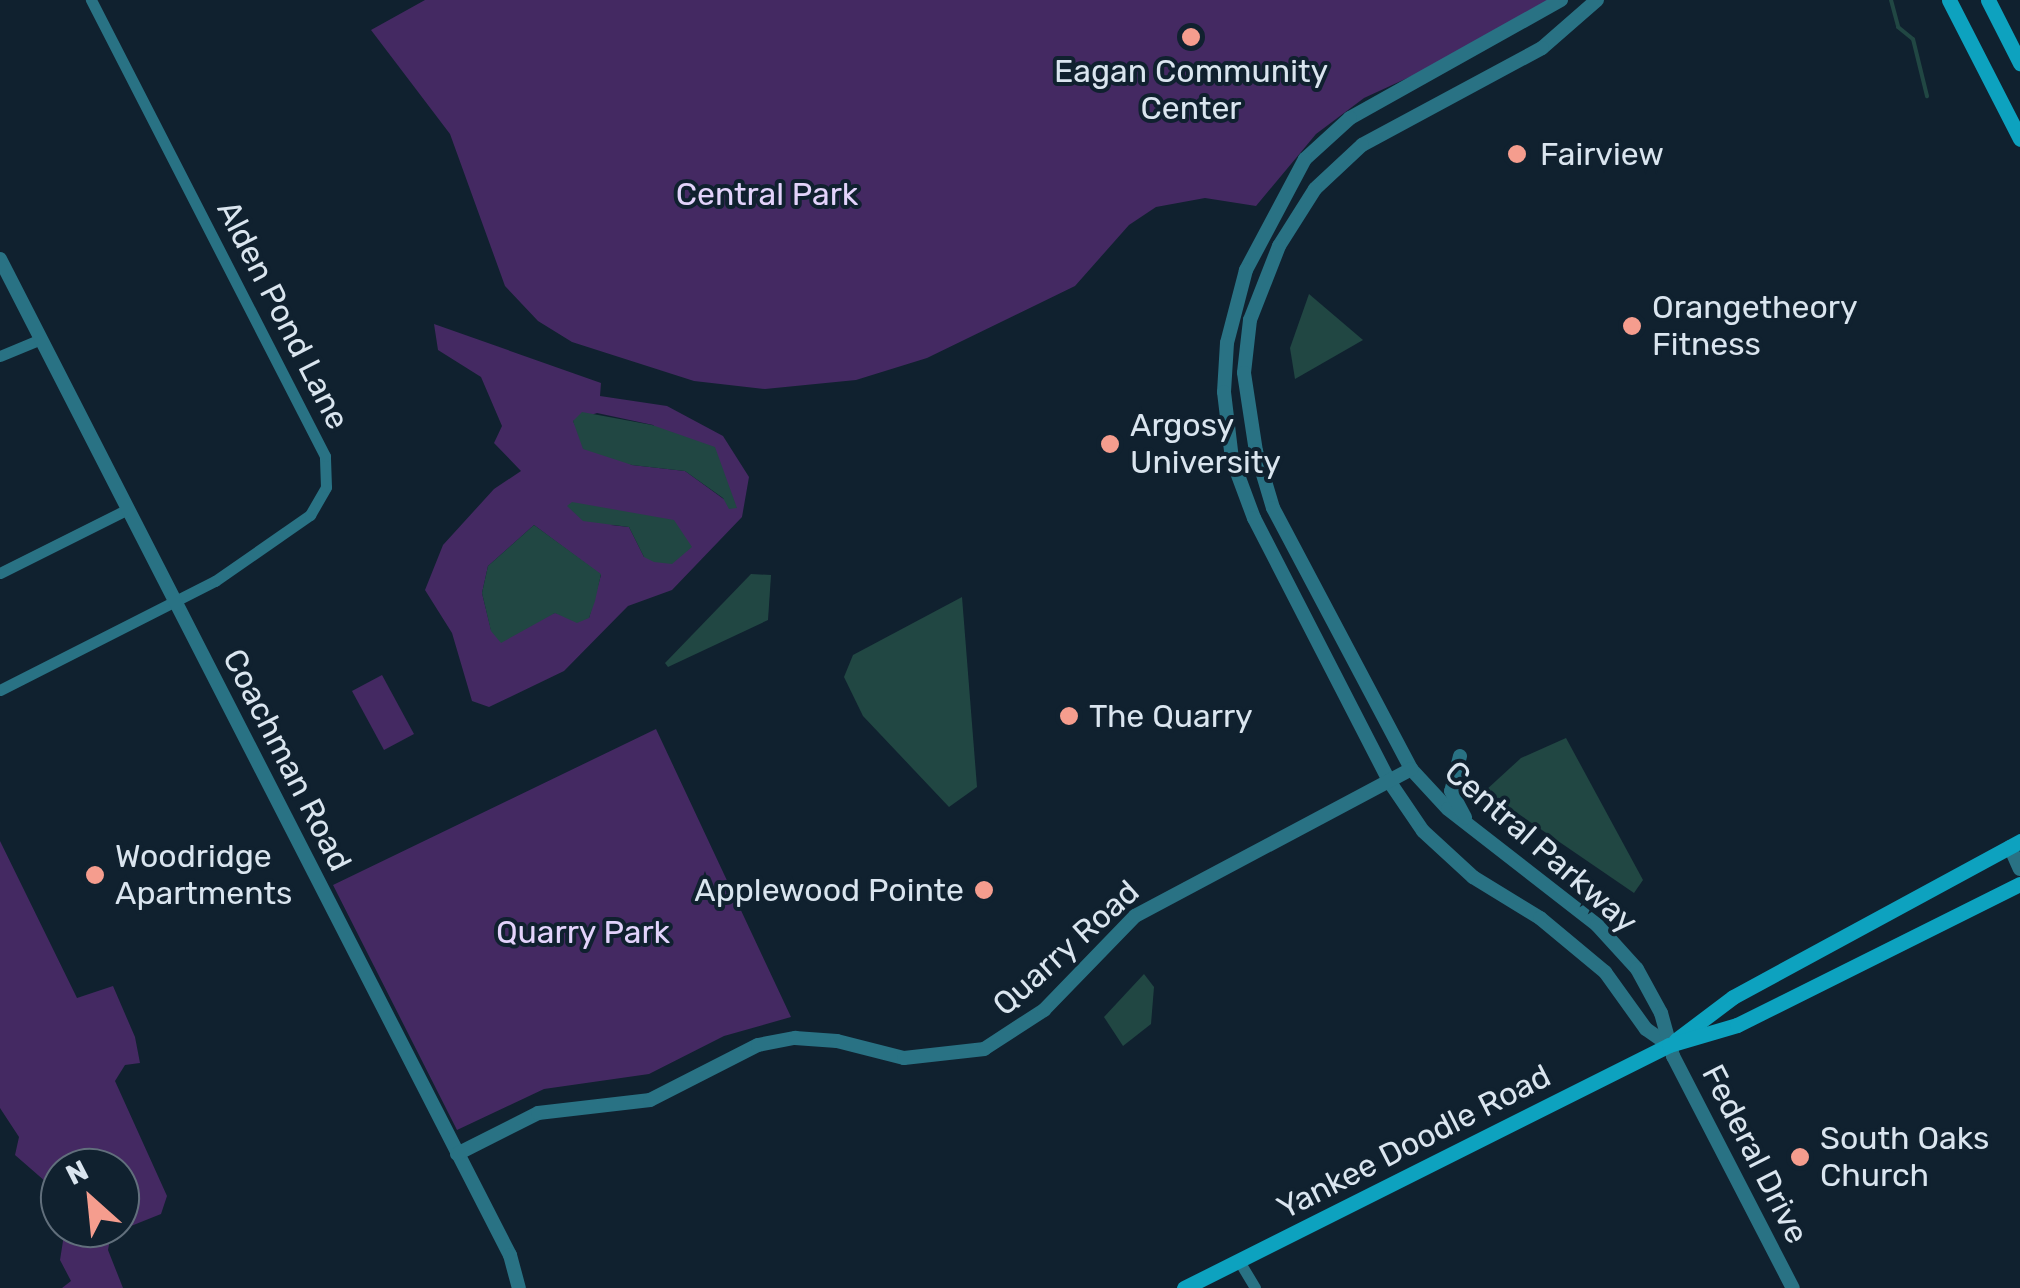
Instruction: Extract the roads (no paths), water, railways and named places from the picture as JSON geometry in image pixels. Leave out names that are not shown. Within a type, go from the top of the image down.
[{"type":"main road","points":[[1949,0],[2020,139]]},
{"type":"main road","points":[[1970,0],[1988,0],[2020,63]]},
{"type":"main road","name":"Yankee Doodle Road","points":[[1669,1046],[1733,997],[2015,844]]},
{"type":"main road","name":"Yankee Doodle Road","points":[[1184,1288],[1669,1046],[1737,1025],[2020,884]]},
{"type":"street","name":"Alden Pond Lane","points":[[0,690],[176,602],[310,515],[326,487],[325,456],[91,0]]},
{"type":"street","name":"Central Parkway","points":[[1561,0],[1350,118],[1305,159],[1246,270],[1227,343],[1232,458],[1254,518],[1389,782],[1423,832],[1473,876],[1540,918],[1605,972],[1646,1029],[1669,1046]]},
{"type":"street","name":"Central Parkway","points":[[1597,0],[1542,48],[1362,145],[1315,189],[1279,246],[1250,320],[1244,373],[1256,450],[1273,508],[1412,769],[1470,826],[1597,926],[1638,970],[1661,1013],[1669,1046]]},
{"type":"street","name":"Coachman Road","points":[[0,259],[510,1255],[519,1288]]},
{"type":"street","points":[[0,356],[41,339]]},
{"type":"street","points":[[0,573],[128,509]]},
{"type":"street","points":[[1460,756],[1451,791],[1470,826]]},
{"type":"street","name":"Quarry Road","points":[[457,1154],[538,1114],[650,1100],[776,1042],[838,1041],[904,1058],[984,1049],[1044,1010],[1135,916],[1412,769]]},
{"type":"street","points":[[2015,844],[2020,868]]},
{"type":"street","name":"Federal Drive","points":[[1669,1046],[1793,1288]]},
{"type":"street","points":[[1238,1260],[1255,1288]]},
{"type":"waterway","points":[[1891,0],[1898,27],[1913,39],[1927,96]]},
{"type":"place","name":"Eagan Community Center","points":[[1191,37]]},
{"type":"place","name":"Fairview","points":[[1517,154]]},
{"type":"place","name":"Orangetheory Fitness","points":[[1632,326]]},
{"type":"place","name":"Argosy University","points":[[1110,444]]},
{"type":"place","name":"The Quarry","points":[[1069,716]]},
{"type":"place","name":"Woodridge Apartments","points":[[95,875]]},
{"type":"place","name":"Applewood Pointe","points":[[984,890]]},
{"type":"place","name":"South Oaks Church","points":[[1800,1157]]},
{"type":"park label","name":"Central Park","points":[[767,194]]},
{"type":"park label","name":"Quarry Park","points":[[583,932]]}]
